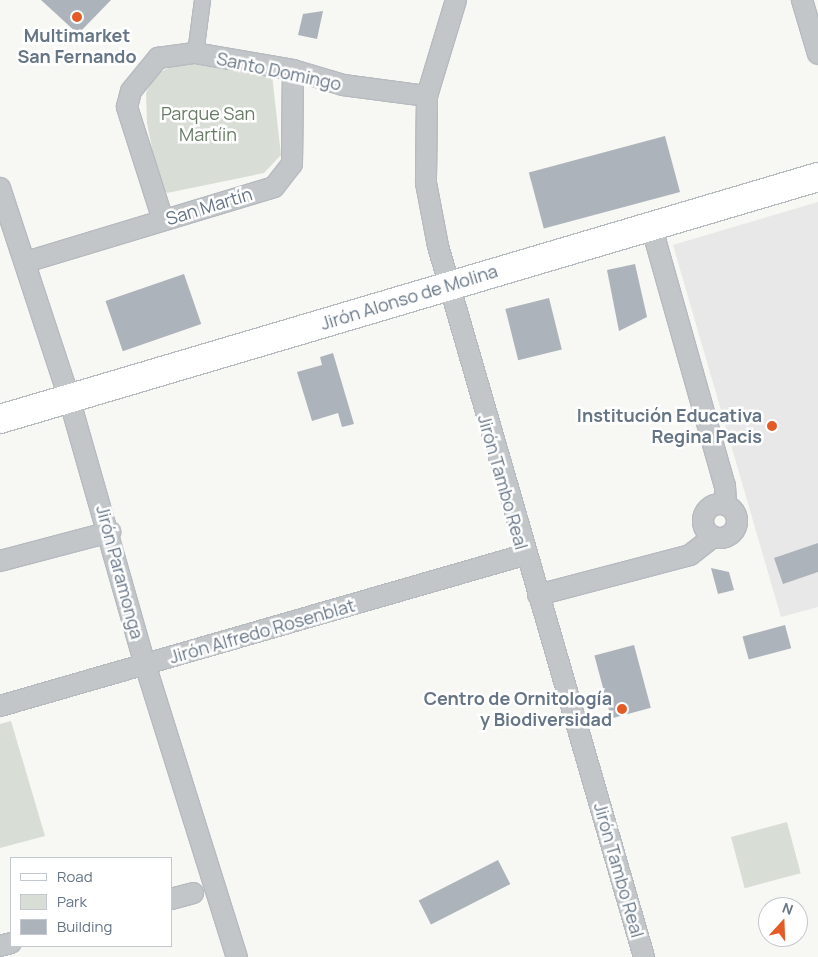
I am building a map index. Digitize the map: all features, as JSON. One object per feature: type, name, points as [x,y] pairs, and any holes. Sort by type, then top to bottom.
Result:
[{"type":"main road","name":"Jirón Alonso de Molina","points":[[0,419],[818,177]]},
{"type":"street","points":[[195,53],[202,0]]},
{"type":"street","name":"Jirón Tambo Real","points":[[456,0],[427,96],[426,183],[447,286],[524,555],[538,595],[644,957]]},
{"type":"street","points":[[808,4],[818,54]]},
{"type":"street","name":"Santo Domingo","points":[[163,220],[127,107],[131,91],[158,58],[195,53],[293,70],[343,85],[427,96]]},
{"type":"street","name":"San Martín","points":[[26,262],[274,187],[292,164],[293,70]]},
{"type":"street","name":"Jirón Paramonga","points":[[0,188],[26,262],[69,398],[110,532],[145,664],[237,957]]},
{"type":"street","points":[[538,595],[690,555],[713,537],[704,529],[703,517],[709,507],[726,505],[725,486],[651,225]]},
{"type":"street","points":[[0,561],[110,532]]},
{"type":"street","name":"Jirón Alfredo Rosenblat","points":[[0,706],[524,555]]},
{"type":"street","points":[[172,899],[193,893]]},
{"type":"shaded area","name":"Institución Educativa Regina Pacis","points":[[818,202],[818,607],[781,617],[673,245]]},
{"type":"green space","name":"Parque San Martíin","points":[[202,62],[272,75],[281,155],[264,173],[167,193],[159,183],[147,123],[146,93],[155,75],[172,66]]},
{"type":"green space","points":[[11,721],[45,836],[0,848],[0,724]]},
{"type":"green space","points":[[787,822],[801,873],[745,888],[731,837]]},
{"type":"building","name":"Multimarket San Fernando","points":[[41,0],[111,0],[78,34]]},
{"type":"building","points":[[323,11],[317,39],[298,35],[303,14]]},
{"type":"building","points":[[665,136],[680,192],[544,229],[529,172]]},
{"type":"building","points":[[635,264],[647,317],[619,331],[607,270]]},
{"type":"building","points":[[184,274],[201,324],[123,351],[106,301]]},
{"type":"building","points":[[549,298],[562,349],[518,360],[505,309]]},
{"type":"building","points":[[333,353],[354,424],[342,427],[338,413],[312,421],[297,372],[322,365],[320,357]]},
{"type":"building","points":[[818,543],[818,572],[783,584],[774,558]]},
{"type":"building","points":[[711,568],[729,572],[734,590],[718,594]]},
{"type":"building","points":[[785,625],[791,648],[749,660],[742,636]]},
{"type":"building","points":[[634,645],[651,708],[611,718],[594,656]]},
{"type":"building","points":[[498,860],[510,884],[431,924],[419,900]]},
{"type":"place","name":"Multimarket San Fernando","points":[[77,17]]},
{"type":"place","name":"Institución Educativa Regina Pacis","points":[[772,426]]},
{"type":"place","name":"Centro de Ornitología y Biodiversidad","points":[[622,709]]}]
